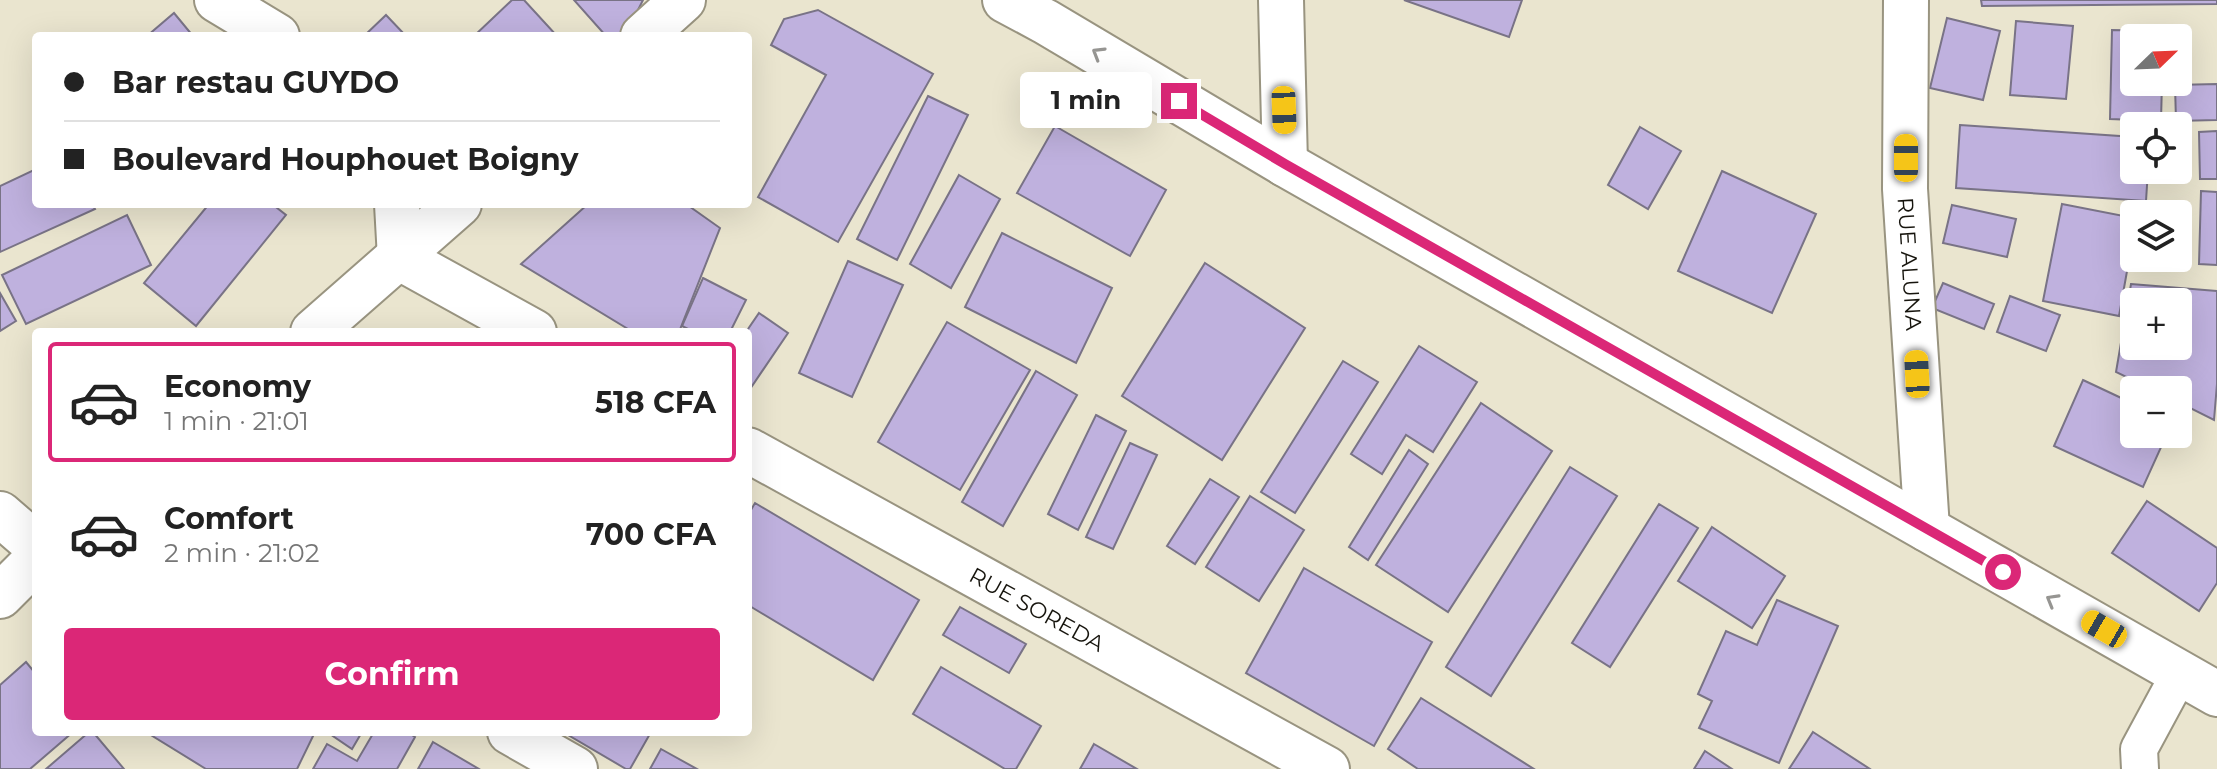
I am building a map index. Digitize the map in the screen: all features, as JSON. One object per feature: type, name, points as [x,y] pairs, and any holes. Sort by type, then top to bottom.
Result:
[{"type":"street","points":[[217,0],[270,32]]},
{"type":"street","points":[[647,32],[683,0]]},
{"type":"street","points":[[1005,0],[1047,11],[1285,164],[2199,683]]},
{"type":"street","points":[[1281,0],[1285,164]]},
{"type":"street","name":"RUE ALUNA","points":[[1906,0],[1905,189],[1927,529]]},
{"type":"street","points":[[397,208],[400,258]]},
{"type":"street","points":[[318,328],[455,208]]},
{"type":"street","points":[[400,258],[527,328]]},
{"type":"street","name":"RUE SOREDA","points":[[752,452],[1327,769]]},
{"type":"street","points":[[0,514],[32,542]]},
{"type":"street","points":[[0,596],[32,564]]},
{"type":"street","points":[[517,736],[575,769]]},
{"type":"lane","points":[[2140,769],[2139,749],[2199,683]]},
{"type":"building","points":[[512,0],[524,0],[553,32],[478,32]]},
{"type":"building","points":[[574,0],[643,0],[627,32],[602,32]]},
{"type":"building","points":[[1404,0],[1522,0],[1509,37]]},
{"type":"building","points":[[1981,0],[2217,0],[2217,4],[1982,6]]},
{"type":"building","points":[[818,10],[933,74],[838,242],[758,197],[826,75],[771,45],[784,19]]},
{"type":"building","points":[[174,13],[190,32],[152,32]]},
{"type":"building","points":[[386,15],[402,32],[368,32]]},
{"type":"building","points":[[1947,18],[2000,31],[1983,100],[1930,88]]},
{"type":"building","points":[[2016,21],[2073,26],[2066,99],[2010,95]]},
{"type":"building","points":[[2112,30],[2120,30],[2120,96],[2162,96],[2161,112],[2120,112],[2120,119],[2110,119]]},
{"type":"building","points":[[2217,84],[2217,120],[2192,121],[2192,112],[2176,112],[2175,96],[2192,96],[2192,85]]},
{"type":"building","points":[[928,96],[968,115],[897,260],[857,239]]},
{"type":"building","points":[[1960,125],[2120,136],[2120,184],[2147,184],[2146,200],[1956,188]]},
{"type":"building","points":[[1055,126],[1166,190],[1130,256],[1017,193]]},
{"type":"building","points":[[1640,127],[1681,151],[1648,209],[1608,185]]},
{"type":"building","points":[[2217,131],[2217,179],[2200,179],[2199,132]]},
{"type":"building","points":[[32,171],[32,208],[95,209],[0,252],[0,186]]},
{"type":"building","points":[[1722,171],[1816,214],[1772,313],[1678,271]]},
{"type":"building","points":[[959,175],[1000,199],[951,288],[910,264]]},
{"type":"building","points":[[2201,191],[2217,192],[2217,265],[2199,264]]},
{"type":"building","points":[[2062,204],[2120,215],[2120,272],[2127,272],[2124,288],[2120,288],[2119,316],[2043,301]]},
{"type":"building","points":[[1952,205],[2016,219],[2007,257],[1943,243]]},
{"type":"building","points":[[206,208],[277,208],[286,215],[196,326],[144,283]]},
{"type":"building","points":[[584,208],[692,208],[720,228],[681,328],[626,328],[521,264]]},
{"type":"building","points":[[127,215],[151,265],[26,324],[2,275]]},
{"type":"building","points":[[1002,233],[1112,288],[1076,363],[965,307]]},
{"type":"building","points":[[848,261],[903,285],[852,397],[799,373]]},
{"type":"building","points":[[1205,263],[1305,328],[1222,460],[1122,396]]},
{"type":"building","points":[[703,278],[746,300],[732,328],[682,326]]},
{"type":"building","points":[[1943,283],[1994,304],[1984,329],[1932,308]]},
{"type":"building","points":[[2131,284],[2180,288],[2130,288]]},
{"type":"building","points":[[2192,289],[2217,291],[2214,420],[2192,409],[2192,376],[2124,376],[2116,372],[2120,349],[2120,360],[2192,360]]},
{"type":"building","points":[[0,293],[16,321],[0,331]]},
{"type":"building","points":[[2010,296],[2060,315],[2046,351],[1997,332]]},
{"type":"building","points":[[759,313],[788,333],[752,386],[752,328],[749,328]]},
{"type":"building","points":[[947,322],[1030,370],[960,490],[878,442]]},
{"type":"building","points":[[1419,346],[1477,382],[1433,452],[1406,435],[1382,474],[1351,454]]},
{"type":"building","points":[[1343,361],[1378,382],[1295,513],[1261,492]]},
{"type":"building","points":[[1036,371],[1077,395],[1003,526],[962,502]]},
{"type":"building","points":[[2083,380],[2120,397],[2120,448],[2161,448],[2143,487],[2054,446]]},
{"type":"building","points":[[1481,403],[1552,451],[1448,612],[1376,565]]},
{"type":"building","points":[[1096,415],[1126,431],[1078,530],[1048,514]]},
{"type":"building","points":[[1130,443],[1157,455],[1113,549],[1086,537]]},
{"type":"building","points":[[1409,450],[1428,464],[1368,560],[1349,547]]},
{"type":"building","points":[[1570,467],[1617,496],[1491,696],[1446,667]]},
{"type":"building","points":[[1210,479],[1239,497],[1195,564],[1167,546]]},
{"type":"building","points":[[1250,496],[1304,530],[1259,601],[1206,567]]},
{"type":"building","points":[[2147,501],[2217,548],[2217,583],[2199,611],[2112,553]]},
{"type":"building","points":[[755,503],[919,600],[873,680],[752,607],[752,508]]},
{"type":"building","points":[[1659,504],[1698,528],[1610,667],[1572,643]]},
{"type":"building","points":[[1712,527],[1785,576],[1752,628],[1678,581]]},
{"type":"building","points":[[1304,568],[1432,642],[1374,746],[1246,673]]},
{"type":"building","points":[[1777,600],[1838,626],[1779,763],[1699,728],[1712,701],[1698,694],[1726,631],[1757,645]]},
{"type":"building","points":[[960,607],[1026,644],[1009,673],[943,635]]},
{"type":"building","points":[[26,662],[32,669],[32,736],[68,736],[30,769],[0,769],[0,685]]},
{"type":"building","points":[[941,667],[1041,726],[1016,769],[1005,769],[913,714]]},
{"type":"building","points":[[1421,698],[1534,769],[1418,769],[1388,749]]},
{"type":"building","points":[[1813,732],[1870,769],[1789,769]]},
{"type":"building","points":[[84,736],[96,736],[124,769],[46,769]]},
{"type":"building","points":[[152,736],[313,736],[297,769],[206,769]]},
{"type":"building","points":[[333,736],[360,736],[352,749]]},
{"type":"building","points":[[372,736],[415,737],[397,769],[313,769],[327,744],[357,761]]},
{"type":"building","points":[[570,736],[649,736],[630,769]]},
{"type":"building","points":[[433,742],[479,769],[418,769]]},
{"type":"building","points":[[1094,744],[1137,769],[1080,769]]},
{"type":"building","points":[[661,749],[697,769],[650,769]]},
{"type":"building","points":[[1705,751],[1732,769],[1694,769]]},
{"type":"route","points":[[1179,101],[2003,572]]}]
